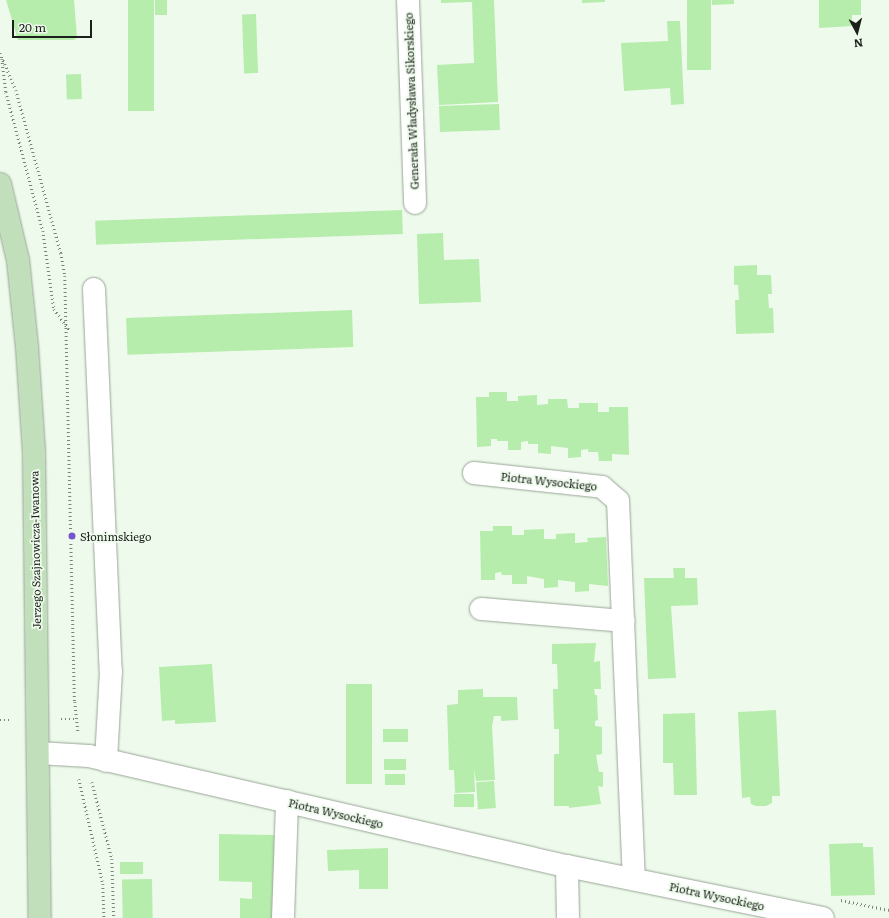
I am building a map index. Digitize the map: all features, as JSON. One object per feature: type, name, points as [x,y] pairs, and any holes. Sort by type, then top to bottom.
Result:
[{"type":"main road","name":"Jerzego Szajnowicza-Iwanowa","points":[[0,184],[18,260],[28,347],[34,452],[40,918]]},
{"type":"street","name":"Generała Władysława Sikorskiego","points":[[408,0],[414,203]]},
{"type":"street","points":[[91,757],[111,671],[94,288]]},
{"type":"street","name":"Piotra Wysockiego","points":[[474,473],[602,487],[611,493],[618,501],[634,878]]},
{"type":"street","points":[[481,609],[623,621]]},
{"type":"street","name":"Piotra Wysockiego","points":[[38,753],[91,757],[568,866],[634,878],[823,918]]},
{"type":"street","points":[[283,918],[287,801]]},
{"type":"street","points":[[568,866],[568,918]]},
{"type":"path","points":[[0,53],[16,90],[61,252],[68,328],[75,694],[91,757],[90,776],[112,859],[114,918]]},
{"type":"path","points":[[2,59],[6,92],[43,231],[54,309],[72,333]]},
{"type":"path","points":[[91,757],[77,772],[103,884],[104,918]]},
{"type":"building","points":[[6,0],[74,0],[77,38],[74,40],[18,40]]},
{"type":"building","points":[[128,0],[154,0],[154,111],[128,111]]},
{"type":"building","points":[[155,0],[167,0],[167,15],[155,15]]},
{"type":"building","points":[[441,0],[494,0],[498,102],[439,105],[437,65],[474,63],[472,2],[441,3]]},
{"type":"building","points":[[582,0],[605,0],[605,2],[582,3]]},
{"type":"building","points":[[687,0],[711,0],[711,70],[687,70]]},
{"type":"building","points":[[712,0],[734,0],[734,4],[712,5]]},
{"type":"building","points":[[819,0],[861,0],[861,15],[852,15],[852,26],[819,28]]},
{"type":"building","points":[[242,14],[256,14],[258,73],[244,73]]},
{"type":"building","points":[[667,21],[680,21],[684,104],[671,105],[670,88],[624,91],[621,43],[668,41]]},
{"type":"building","points":[[81,74],[82,99],[67,100],[66,75]]},
{"type":"building","points":[[499,104],[500,130],[440,132],[439,106]]},
{"type":"building","points":[[402,210],[403,234],[96,245],[95,221]]},
{"type":"building","points":[[443,233],[444,260],[479,259],[481,302],[419,304],[417,234]]},
{"type":"building","points":[[757,265],[757,275],[771,275],[772,294],[768,294],[769,308],[773,308],[774,333],[736,334],[735,300],[739,300],[738,285],[734,285],[734,266]]},
{"type":"building","points":[[352,310],[353,347],[127,355],[126,318]]},
{"type":"building","points":[[489,392],[507,392],[507,401],[518,401],[518,396],[537,395],[537,405],[548,404],[548,399],[567,399],[568,408],[579,408],[579,403],[598,403],[598,412],[609,412],[609,407],[628,407],[629,455],[612,454],[612,461],[599,461],[598,452],[588,452],[588,449],[581,450],[581,457],[568,458],[568,448],[551,446],[551,454],[538,453],[538,444],[528,444],[528,441],[521,442],[521,450],[508,450],[508,441],[497,441],[497,439],[491,439],[491,446],[477,447],[476,397],[489,397]]},
{"type":"building","points":[[493,526],[512,526],[512,535],[524,535],[524,530],[544,529],[544,539],[556,539],[556,534],[575,533],[575,543],[588,542],[587,538],[606,537],[608,586],[589,584],[589,591],[575,592],[575,582],[558,580],[558,587],[544,588],[544,579],[527,576],[527,584],[512,584],[512,575],[502,575],[501,572],[495,573],[495,580],[481,580],[480,531],[493,531]]},
{"type":"building","points":[[673,568],[685,568],[685,578],[697,578],[698,605],[671,606],[676,678],[648,679],[644,578],[674,578]]},
{"type":"building","points":[[596,643],[594,662],[600,661],[601,689],[594,689],[595,695],[597,695],[598,720],[595,721],[595,726],[602,727],[602,754],[596,755],[599,772],[603,772],[603,787],[598,786],[601,804],[569,808],[569,806],[554,806],[554,754],[559,754],[559,729],[554,729],[553,689],[558,689],[557,664],[552,664],[552,644]]},
{"type":"building","points":[[212,664],[216,722],[175,724],[175,720],[162,721],[159,667]]},
{"type":"building","points":[[346,684],[372,684],[372,784],[346,784]]},
{"type":"building","points":[[483,689],[483,697],[517,697],[518,720],[501,721],[501,716],[494,716],[492,726],[495,780],[476,781],[474,769],[475,792],[455,793],[454,770],[449,770],[447,705],[458,704],[458,690]]},
{"type":"building","points":[[776,710],[780,796],[772,796],[772,803],[766,806],[756,806],[751,804],[750,797],[742,798],[738,712]]},
{"type":"building","points":[[695,713],[697,795],[674,795],[673,763],[663,763],[663,714]]},
{"type":"building","points":[[383,729],[408,729],[408,742],[383,742]]},
{"type":"building","points":[[384,759],[406,759],[406,770],[384,770]]},
{"type":"building","points":[[385,774],[405,774],[405,785],[385,785]]},
{"type":"building","points":[[494,781],[496,808],[478,809],[476,782]]},
{"type":"building","points":[[454,794],[474,794],[474,807],[454,807]]},
{"type":"building","points":[[219,834],[274,835],[274,918],[240,918],[240,898],[252,899],[252,882],[219,881]]},
{"type":"building","points":[[863,843],[863,847],[873,847],[875,895],[831,896],[829,844]]},
{"type":"building","points":[[388,848],[388,889],[359,889],[359,870],[328,871],[327,850]]},
{"type":"building","points":[[120,862],[143,862],[143,874],[120,874]]},
{"type":"building","points":[[152,879],[153,918],[123,918],[122,880]]},
{"type":"place","name":"Słonimskiego","points":[[72,536]]}]
